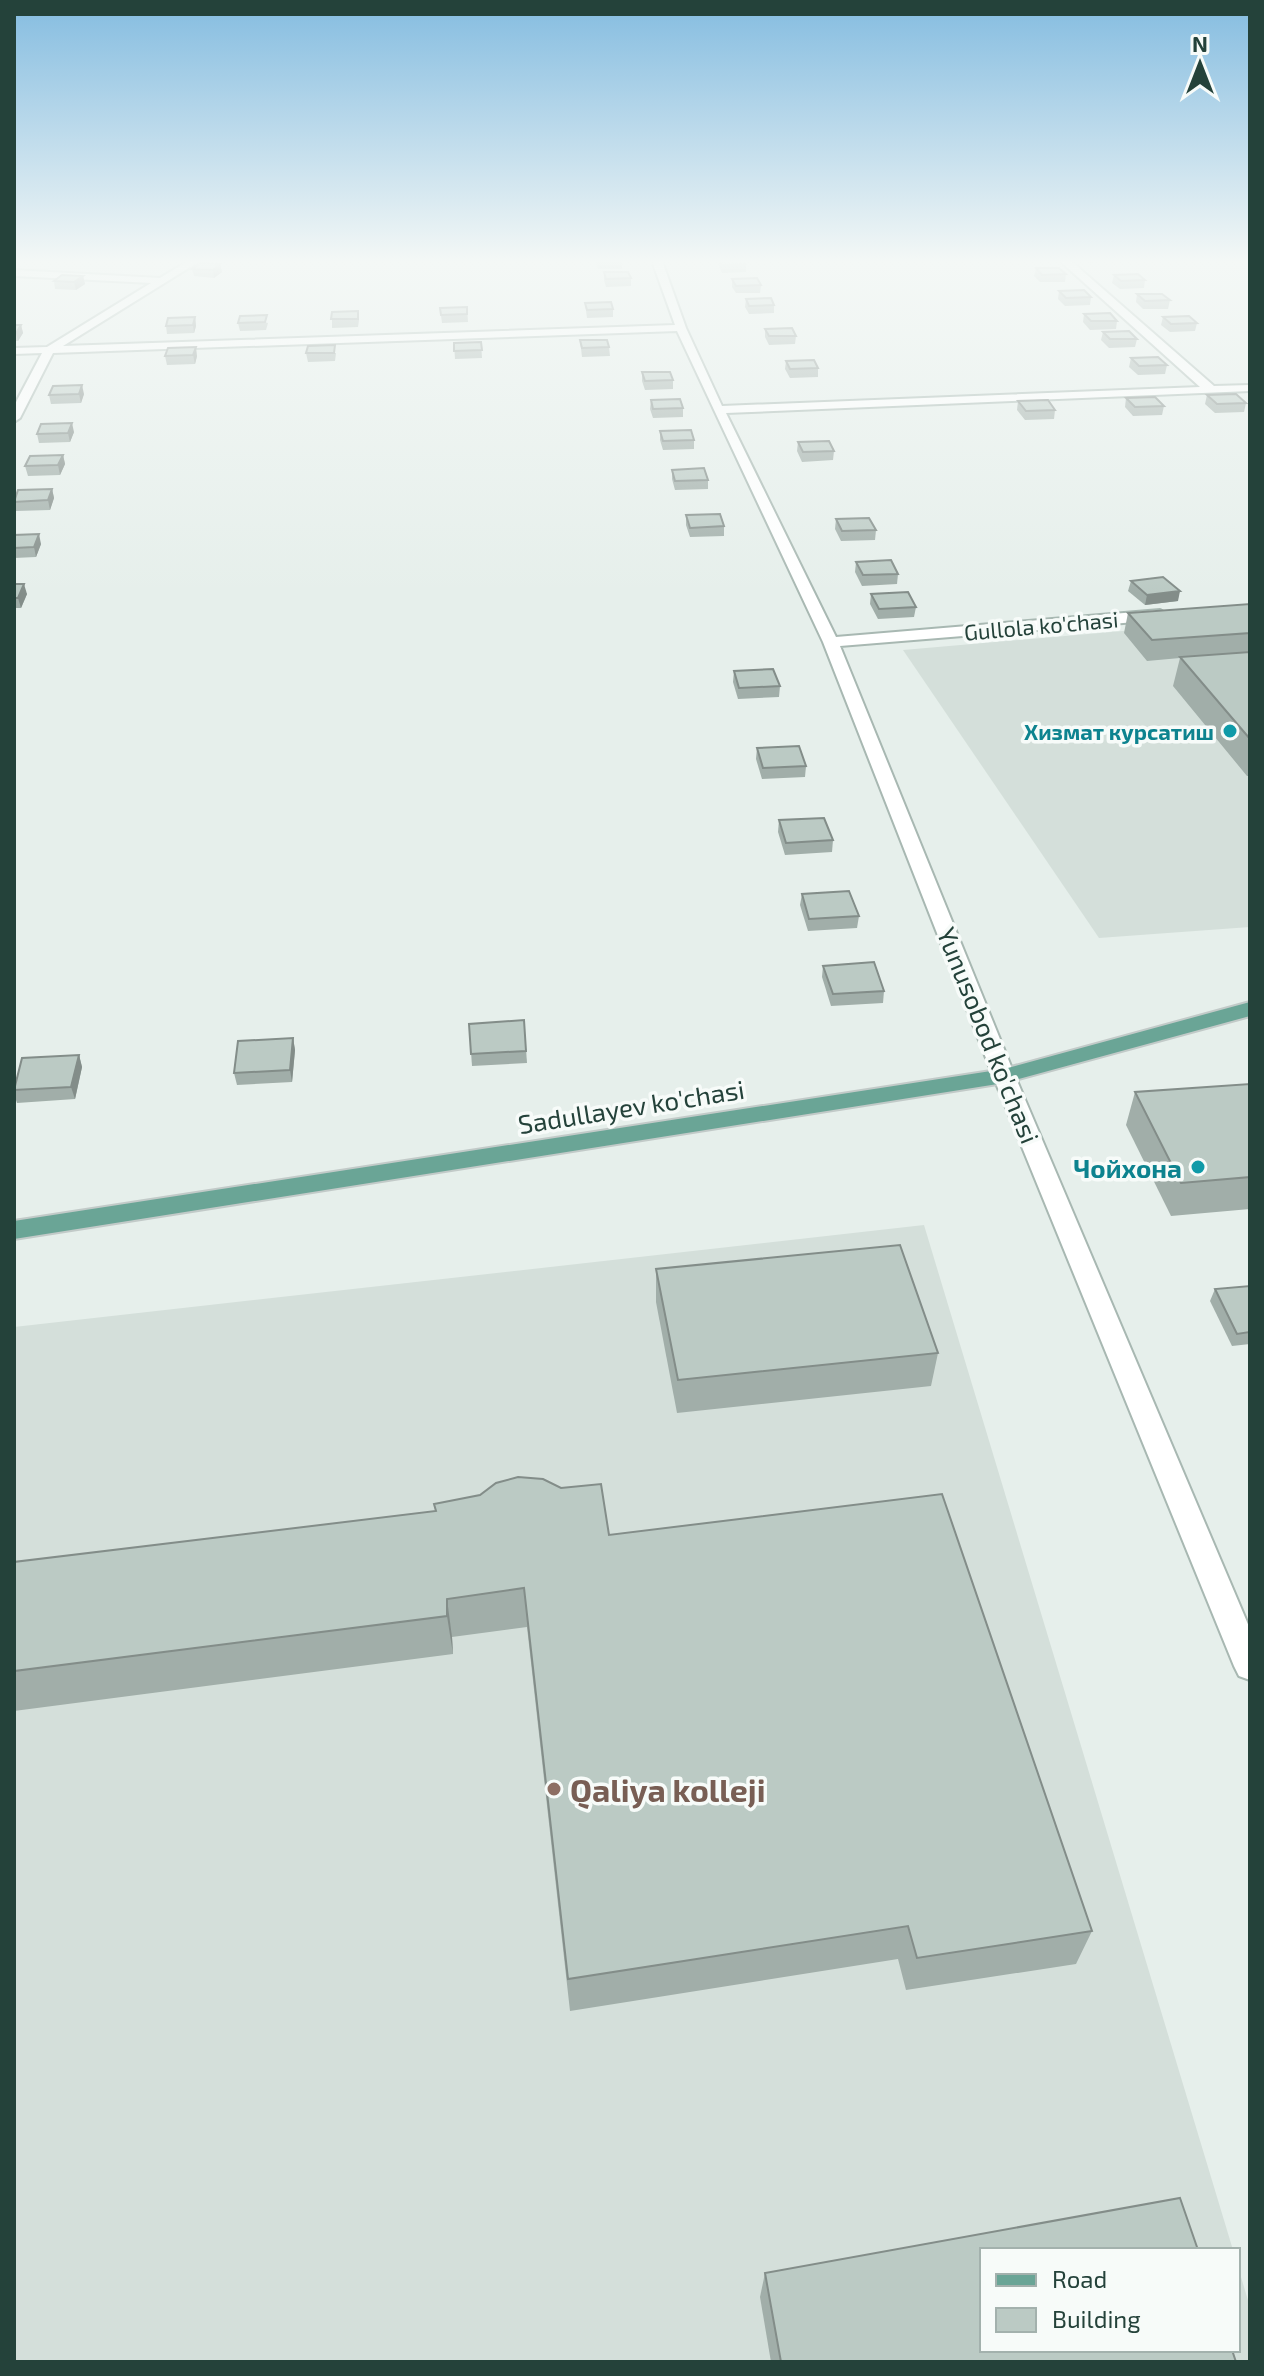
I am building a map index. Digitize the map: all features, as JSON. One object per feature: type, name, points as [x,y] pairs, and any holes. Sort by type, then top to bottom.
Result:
[{"type":"main road","name":"Sadullayev ko'chasi","points":[[14,1230],[1004,1076],[1250,1009]]},
{"type":"street","points":[[14,418],[38,372]]},
{"type":"street","name":"Yunusobod ko'chasi","points":[[701,372],[831,642],[1004,1076],[1250,1666]]},
{"type":"street","points":[[1191,372],[1210,389]]},
{"type":"street","points":[[718,410],[1250,388]]},
{"type":"street","name":"Gullola ko'chasi","points":[[831,642],[1172,613]]},
{"type":"shaded area","points":[[1250,620],[1250,927],[1099,938],[903,650]]},
{"type":"shaded area","name":"Qaliya kolleji","points":[[924,1225],[1232,2248],[980,2248],[980,2352],[1240,2352],[1240,2274],[1250,2307],[1250,2362],[14,2362],[14,1327]]},
{"type":"building","points":[[642,372],[670,372],[673,380],[645,381]]},
{"type":"building","points":[[82,385],[79,394],[49,395],[53,386]]},
{"type":"building","points":[[1236,394],[1246,403],[1217,404],[1207,395]]},
{"type":"building","points":[[1155,397],[1164,406],[1135,407],[1126,398]]},
{"type":"building","points":[[680,399],[683,408],[653,409],[651,400]]},
{"type":"building","points":[[1048,400],[1055,410],[1026,411],[1018,401]]},
{"type":"building","points":[[72,423],[68,433],[37,434],[41,424]]},
{"type":"building","points":[[691,430],[694,440],[663,441],[660,431]]},
{"type":"building","points":[[829,441],[834,451],[803,452],[798,442]]},
{"type":"building","points":[[63,455],[58,465],[25,466],[30,456]]},
{"type":"building","points":[[704,468],[708,480],[675,481],[672,470]]},
{"type":"building","points":[[52,489],[48,500],[14,502],[18,490]]},
{"type":"building","points":[[720,514],[724,526],[690,528],[686,515]]},
{"type":"building","points":[[869,518],[876,530],[842,531],[836,519]]},
{"type":"building","points":[[39,534],[34,547],[14,548],[14,535]]},
{"type":"building","points":[[891,560],[898,574],[863,575],[856,562]]},
{"type":"building","points":[[1163,577],[1180,591],[1147,595],[1131,581]]},
{"type":"building","points":[[14,584],[24,584],[18,598],[14,598]]},
{"type":"building","points":[[908,592],[916,607],[879,609],[871,594]]},
{"type":"building","points":[[1250,604],[1250,633],[1152,640],[1128,613]]},
{"type":"building","points":[[1250,652],[1250,739],[1180,657]]},
{"type":"building","points":[[773,669],[780,686],[739,688],[734,671]]},
{"type":"building","points":[[799,746],[806,766],[763,768],[757,748]]},
{"type":"building","points":[[824,818],[833,840],[786,843],[779,820]]},
{"type":"building","points":[[849,891],[859,916],[809,919],[802,894]]},
{"type":"building","points":[[874,962],[884,991],[833,994],[823,966]]},
{"type":"building","points":[[524,1020],[526,1051],[471,1054],[469,1024]]},
{"type":"building","points":[[293,1038],[290,1070],[234,1073],[238,1041]]},
{"type":"building","points":[[79,1055],[71,1087],[14,1090],[22,1058]]},
{"type":"building","points":[[1250,1084],[1250,1177],[1181,1183],[1135,1092]]},
{"type":"building","points":[[900,1245],[938,1353],[678,1380],[656,1269]]},
{"type":"building","points":[[1250,1286],[1250,1332],[1237,1334],[1215,1289]]},
{"type":"building","points":[[518,1477],[543,1479],[561,1488],[601,1484],[609,1535],[942,1494],[1092,1931],[917,1958],[908,1926],[568,1979],[524,1588],[447,1599],[447,1616],[14,1671],[14,1562],[436,1511],[434,1504],[480,1495],[496,1483]]},
{"type":"building","points":[[1180,2198],[1197,2248],[980,2248],[980,2352],[1233,2352],[1236,2362],[781,2362],[765,2273]]},
{"type":"place","name":"Хизмат курсатиш","points":[[1230,731]]},
{"type":"place","name":"Чойхона","points":[[1198,1167]]},
{"type":"place","name":"Qaliya kolleji","points":[[554,1789]]}]
